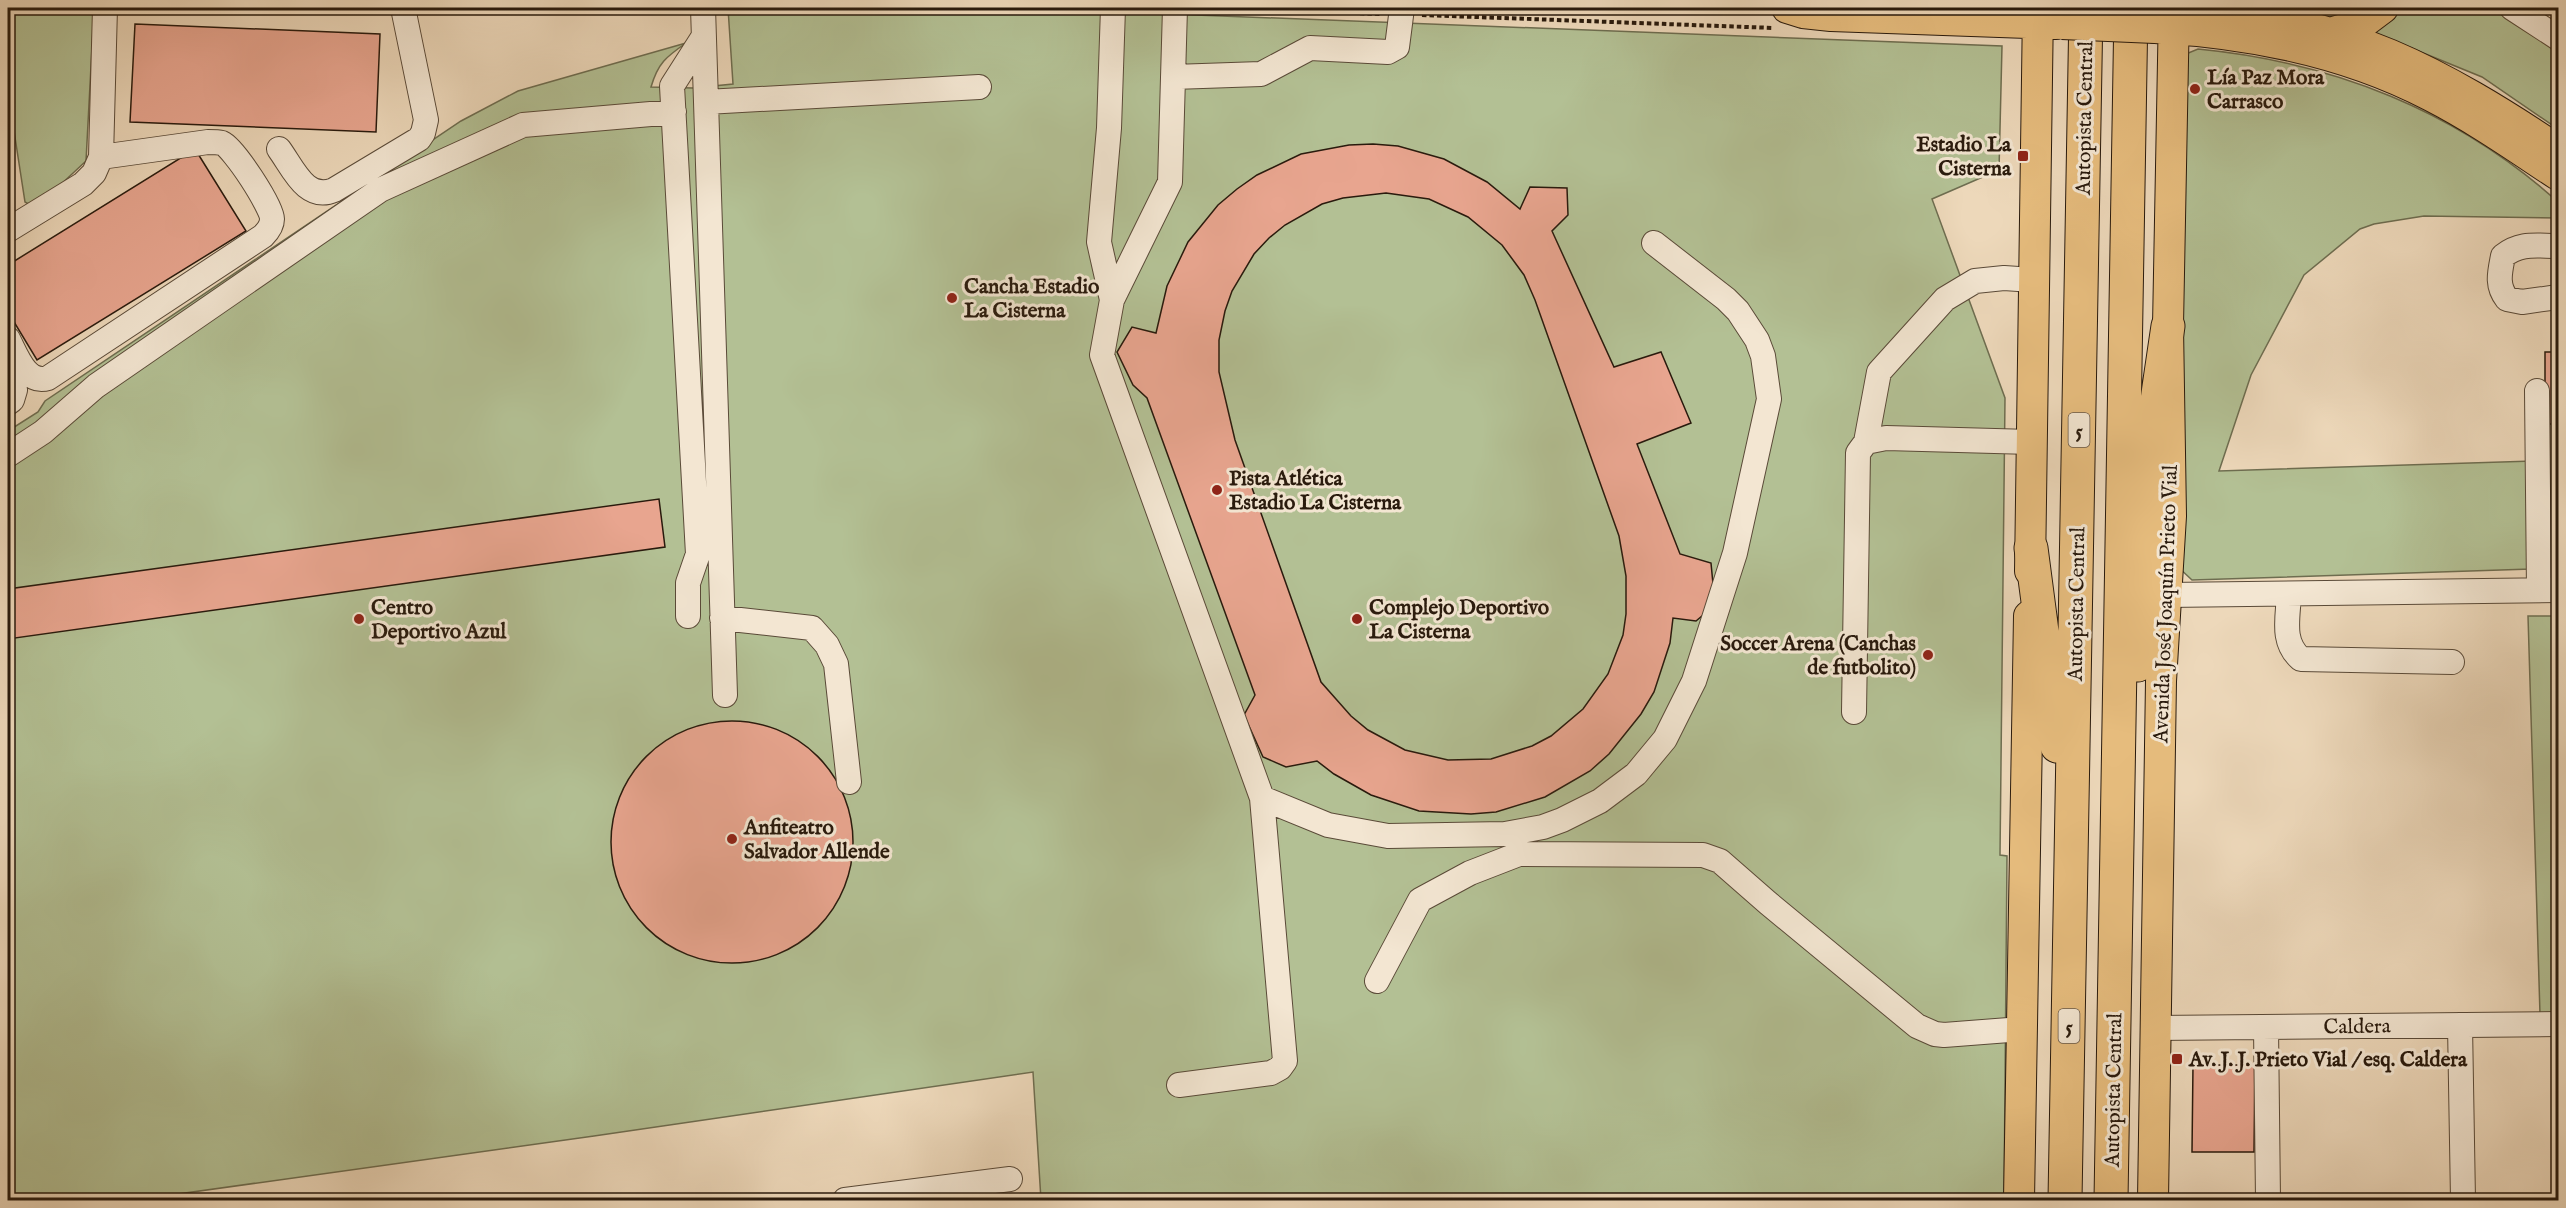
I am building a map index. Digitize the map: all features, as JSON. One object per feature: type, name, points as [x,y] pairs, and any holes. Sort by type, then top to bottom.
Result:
[{"type":"highway","name":"Autopista Central","points":[[2056,16],[2072,852],[2065,1200]]},
{"type":"highway","name":"Autopista Central","points":[[2111,1200],[2118,764],[2158,18]]},
{"type":"highway","points":[[2118,764],[2139,658],[2147,596],[2154,421],[2168,326]]},
{"type":"highway","points":[[2031,548],[2072,852]]},
{"type":"main road","points":[[2202,8],[2276,18],[2332,32],[2366,44],[2432,72],[2559,150]]},
{"type":"main road","points":[[2332,32],[2363,23],[2383,8]]},
{"type":"main road","points":[[1783,18],[1803,13],[1831,16],[2158,18],[2270,40],[2313,50],[2376,71],[2430,95],[2463,113],[2559,175]]},
{"type":"main road","points":[[2019,1200],[2031,548],[2033,280],[2056,16]]},
{"type":"main road","name":"Avenida José Joaquín Prieto Vial","points":[[2153,1200],[2161,681],[2171,516],[2168,326],[2158,18]]},
{"type":"street","points":[[8,230],[83,184],[94,173],[101,158],[105,8]]},
{"type":"street","points":[[279,149],[307,188],[321,194],[334,190],[419,138],[423,133],[426,120],[403,8]]},
{"type":"street","points":[[703,8],[702,39],[706,102],[724,695]]},
{"type":"street","points":[[1112,300],[1100,242],[1109,128],[1113,8]]},
{"type":"street","points":[[1175,8],[1170,182],[1112,300],[1102,355],[1262,798],[1285,1061],[1280,1068],[1271,1073],[1179,1085]]},
{"type":"street","points":[[2512,8],[2559,38]]},
{"type":"street","points":[[1173,77],[1261,74],[1310,48],[1388,52],[1397,47],[1402,11]]},
{"type":"street","points":[[688,616],[688,583],[698,554],[672,86],[702,39]]},
{"type":"street","points":[[706,102],[979,87]]},
{"type":"street","points":[[8,455],[43,432],[96,386],[380,190],[523,125],[674,112]]},
{"type":"street","points":[[8,339],[28,374],[37,379],[48,378],[263,236],[271,226],[271,213],[268,207],[232,150],[222,143],[208,141],[101,158]]},
{"type":"street","points":[[1262,798],[1328,825],[1388,836],[1505,834],[1543,827],[1600,801],[1636,774],[1665,739],[1694,681],[1735,553],[1769,392],[1763,356],[1753,333],[1738,311],[1654,243]]},
{"type":"street","points":[[2559,246],[2519,246],[2512,249],[2503,256],[2498,282],[2501,292],[2507,299],[2522,302],[2559,297]]},
{"type":"street","points":[[1854,712],[1858,453],[1866,442],[1879,372],[1945,299],[1975,281],[2004,278],[2033,280]]},
{"type":"street","points":[[8,371],[15,390],[12,400],[8,403]]},
{"type":"street","points":[[2167,595],[2549,590],[2548,439],[2537,391]]},
{"type":"street","points":[[1866,442],[1886,438],[2031,442]]},
{"type":"street","points":[[2289,594],[2287,641],[2292,651],[2301,658],[2452,662]]},
{"type":"street","points":[[722,618],[812,628],[828,645],[836,664],[849,782]]},
{"type":"street","points":[[1377,981],[1420,900],[1470,873],[1519,854],[1703,855],[1720,861],[1917,1026],[1935,1034],[1944,1035],[2022,1029]]},
{"type":"street","name":"Caldera","points":[[2155,1028],[2559,1024]]},
{"type":"street","points":[[2460,1025],[2463,1200]]},
{"type":"street","points":[[2266,1027],[2268,1200]]},
{"type":"street","points":[[845,1200],[925,1195],[1010,1179]]},
{"type":"path","points":[[1210,8],[1783,18]]},
{"type":"green space","points":[[8,8],[94,9],[86,161],[57,188],[32,206],[25,202],[8,92]]},
{"type":"green space","name":"Complejo Deportivo La Cisterna","points":[[728,8],[1014,8],[2002,46],[1999,170],[1932,199],[2005,398],[2000,855],[2007,856],[2004,1200],[1041,1200],[1033,1072],[135,1200],[8,1200],[8,431],[38,412],[45,401],[461,121],[518,91],[686,43],[664,61],[651,87],[693,88],[733,84]]},
{"type":"green space","points":[[2287,8],[2497,8],[2558,49],[2558,129],[2482,77],[2340,19]]},
{"type":"green space","points":[[2198,49],[2297,66],[2345,79],[2391,96],[2435,117],[2478,142],[2519,170],[2558,202],[2558,218],[2424,216],[2374,224],[2360,229],[2304,275],[2251,375],[2219,471],[2533,461],[2531,569],[2192,580],[2177,566],[2181,56]]},
{"type":"green space","points":[[2528,616],[2558,616],[2558,1014],[2540,1014]]},
{"type":"building","points":[[135,24],[380,34],[376,132],[130,122]]},
{"type":"building","name":"Pista Atlética Estadio La Cisterna","points":[[1349,145],[1398,146],[1444,159],[1487,182],[1520,209],[1530,187],[1567,188],[1568,215],[1552,231],[1614,367],[1661,352],[1691,423],[1637,444],[1680,554],[1711,563],[1715,605],[1696,621],[1673,618],[1670,643],[1654,692],[1641,714],[1609,754],[1590,771],[1545,797],[1496,812],[1471,814],[1419,811],[1371,795],[1334,774],[1317,761],[1286,767],[1263,757],[1244,715],[1255,695],[1147,398],[1133,385],[1117,352],[1132,327],[1156,333],[1167,286],[1188,242],[1218,205],[1257,175],[1301,154]],"holes":[[[1386,193],[1429,199],[1468,217],[1502,245],[1524,275],[1619,536],[1626,576],[1626,614],[1623,635],[1608,674],[1583,709],[1551,736],[1532,746],[1491,759],[1448,760],[1405,750],[1368,730],[1351,716],[1321,682],[1235,440],[1219,372],[1219,340],[1232,291],[1254,254],[1269,238],[1285,225],[1322,204],[1343,198]]]},
{"type":"building","points":[[195,149],[246,231],[37,360],[8,312],[8,265]]},
{"type":"building","points":[[2545,352],[2558,352],[2558,424],[2545,424]]},
{"type":"building","points":[[659,499],[665,547],[8,639],[8,589]]},
{"type":"building","points":[[2556,500],[2558,500],[2558,548],[2556,548]]},
{"type":"building","name":"Anfiteatro Salvador Allende","points":[[720,721],[744,721],[767,726],[789,735],[818,756],[833,775],[844,796],[851,818],[853,842],[851,866],[844,888],[833,909],[818,928],[789,949],[767,958],[744,963],[720,963],[697,958],[675,949],[655,936],[638,919],[625,899],[616,877],[611,854],[611,830],[616,807],[625,785],[638,765],[655,748],[675,735],[697,726]]},
{"type":"building","points":[[2193,1065],[2255,1065],[2254,1152],[2192,1152]]},
{"type":"place","name":"Lía Paz Mora Carrasco","points":[[2195,89]]},
{"type":"place","name":"Estadio La Cisterna","points":[[2023,156]]},
{"type":"place","name":"Cancha Estadio La Cisterna","points":[[952,298]]},
{"type":"place","name":"Pista Atlética Estadio La Cisterna","points":[[1217,490]]},
{"type":"place","name":"Centro Deportivo Azul","points":[[359,619]]},
{"type":"place","name":"Complejo Deportivo La Cisterna","points":[[1357,619]]},
{"type":"place","name":"Soccer Arena (Canchas de futbolito)","points":[[1928,655]]},
{"type":"place","name":"Anfiteatro Salvador Allende","points":[[732,839]]},
{"type":"place","name":"Av. J. J. Prieto Vial / esq. Caldera","points":[[2177,1059]]}]
